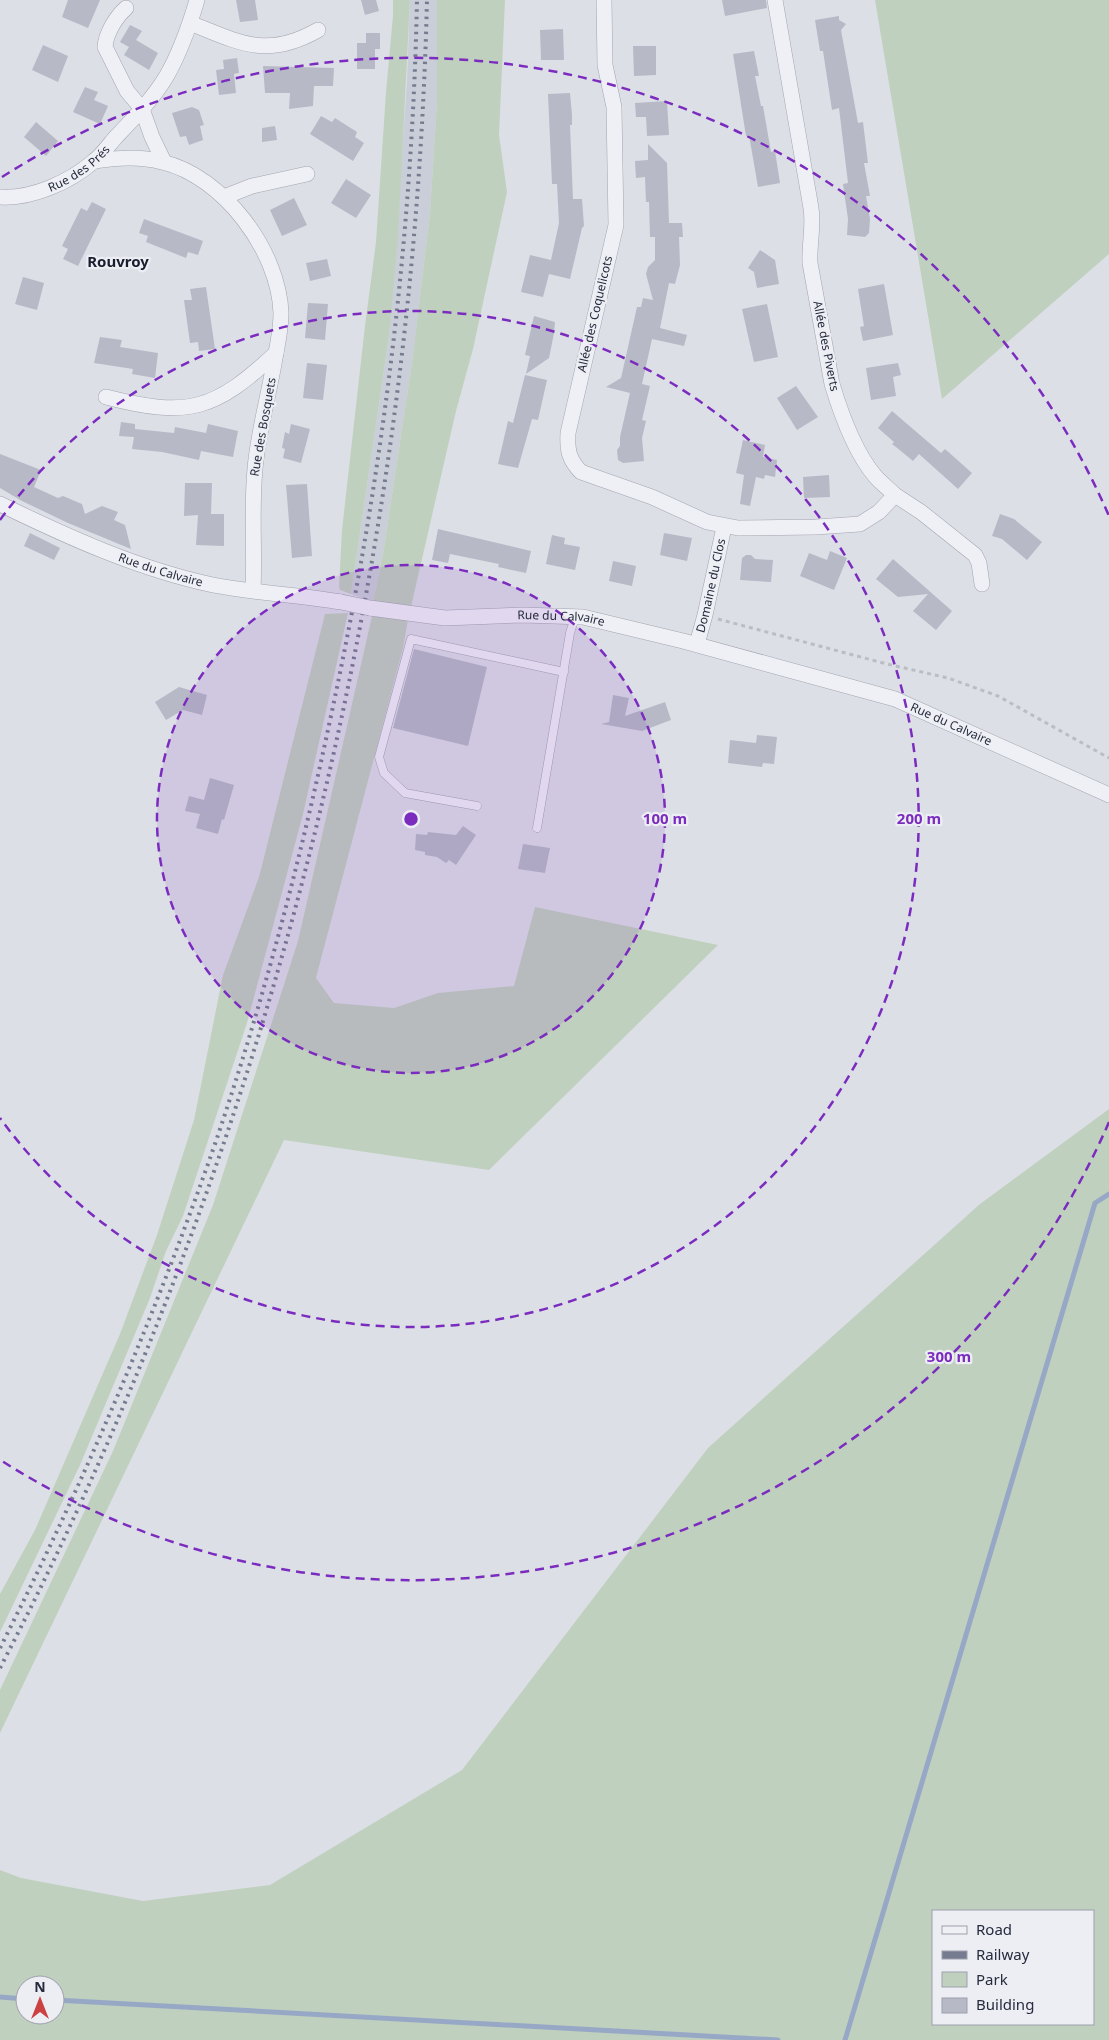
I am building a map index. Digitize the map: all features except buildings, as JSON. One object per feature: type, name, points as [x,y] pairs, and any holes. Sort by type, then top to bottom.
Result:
[{"type":"street","name":"Rue des Prés","points":[[0,197],[19,197],[35,192],[64,180],[94,161],[142,109],[166,76],[190,23],[197,0]]},
{"type":"street","name":"Allée des Coquelicots","points":[[604,0],[605,65],[614,107],[616,225],[568,433],[569,455],[573,464],[582,472],[597,479],[637,492],[707,522],[724,526]]},
{"type":"street","name":"Allée des Piverts","points":[[774,0],[811,208],[810,263],[832,384],[838,402],[858,449],[875,475],[895,495],[921,512],[975,555],[979,563],[982,584]]},
{"type":"street","points":[[126,8],[115,20],[105,42],[105,47],[127,91],[142,109],[164,162]]},
{"type":"street","points":[[190,23],[238,41],[262,46],[286,45],[318,30]]},
{"type":"street","name":"Rue des Bosquets","points":[[94,161],[133,158],[164,162],[196,176],[224,197],[248,226],[274,275],[281,313],[276,354],[255,468],[252,520],[255,554],[253,590]]},
{"type":"street","points":[[224,197],[252,186],[306,174]]},
{"type":"street","name":"Rue des Bosquets","points":[[106,397],[161,409],[186,408],[202,404],[217,398],[246,381],[276,354]]},
{"type":"street","points":[[724,526],[756,528],[860,524],[879,512],[895,495]]},
{"type":"street","name":"Rue du Calvaire","points":[[0,504],[60,533],[151,569],[214,585],[444,618],[523,615],[584,617],[697,644],[895,699],[1109,795]]},
{"type":"street","name":"Domaine du Clos","points":[[697,644],[705,616],[724,526]]},
{"type":"lane","points":[[537,828],[575,617]]},
{"type":"lane","points":[[477,806],[406,793],[384,773],[379,757],[411,639],[564,672]]},
{"type":"path","points":[[705,616],[878,662],[948,678],[998,696],[1109,758]]},
{"type":"shaded area","points":[[410,0],[437,0],[437,100],[430,213],[412,363],[383,554],[373,602],[351,594],[389,336],[407,82]]},
{"type":"green space","points":[[393,0],[410,0],[398,237],[389,336],[351,594],[340,590],[339,587],[342,530],[376,242]]},
{"type":"green space","points":[[437,0],[505,0],[499,135],[507,192],[473,349],[456,411],[410,611],[373,602],[383,554],[412,363],[430,213],[437,100]]},
{"type":"green space","points":[[875,0],[1109,0],[1109,254],[942,399]]},
{"type":"green space","points":[[348,613],[303,814],[247,1023],[183,1216],[166,1251],[150,1298],[80,1465],[0,1632],[0,1594],[35,1530],[120,1334],[157,1235],[194,1120],[223,975],[259,877],[325,614]]},
{"type":"green space","points":[[372,616],[408,620],[403,648],[316,978],[334,1003],[394,1008],[438,993],[514,986],[535,907],[718,945],[489,1170],[284,1140],[0,1733],[0,1690],[113,1451],[213,1205],[298,941]]},
{"type":"green space","points":[[1109,1109],[1109,2040],[0,2040],[0,1870],[21,1878],[143,1901],[270,1885],[462,1770],[708,1448],[980,1204]]},
{"type":"waterway","points":[[845,2040],[1095,1203],[1109,1194]]},
{"type":"waterway","points":[[0,1997],[15,1998]]},
{"type":"waterway","points":[[65,2001],[778,2040]]},
{"type":"railway","points":[[0,1648],[89,1461],[169,1270],[233,1090],[264,987],[292,883],[348,635],[364,545],[391,365],[408,183],[414,92],[417,0]]},
{"type":"railway","points":[[0,1668],[94,1473],[177,1272],[249,1067],[308,858],[356,647],[392,433],[416,217],[427,0]]},
{"type":"district","name":"Rouvroy","points":[[118,262]]}]
